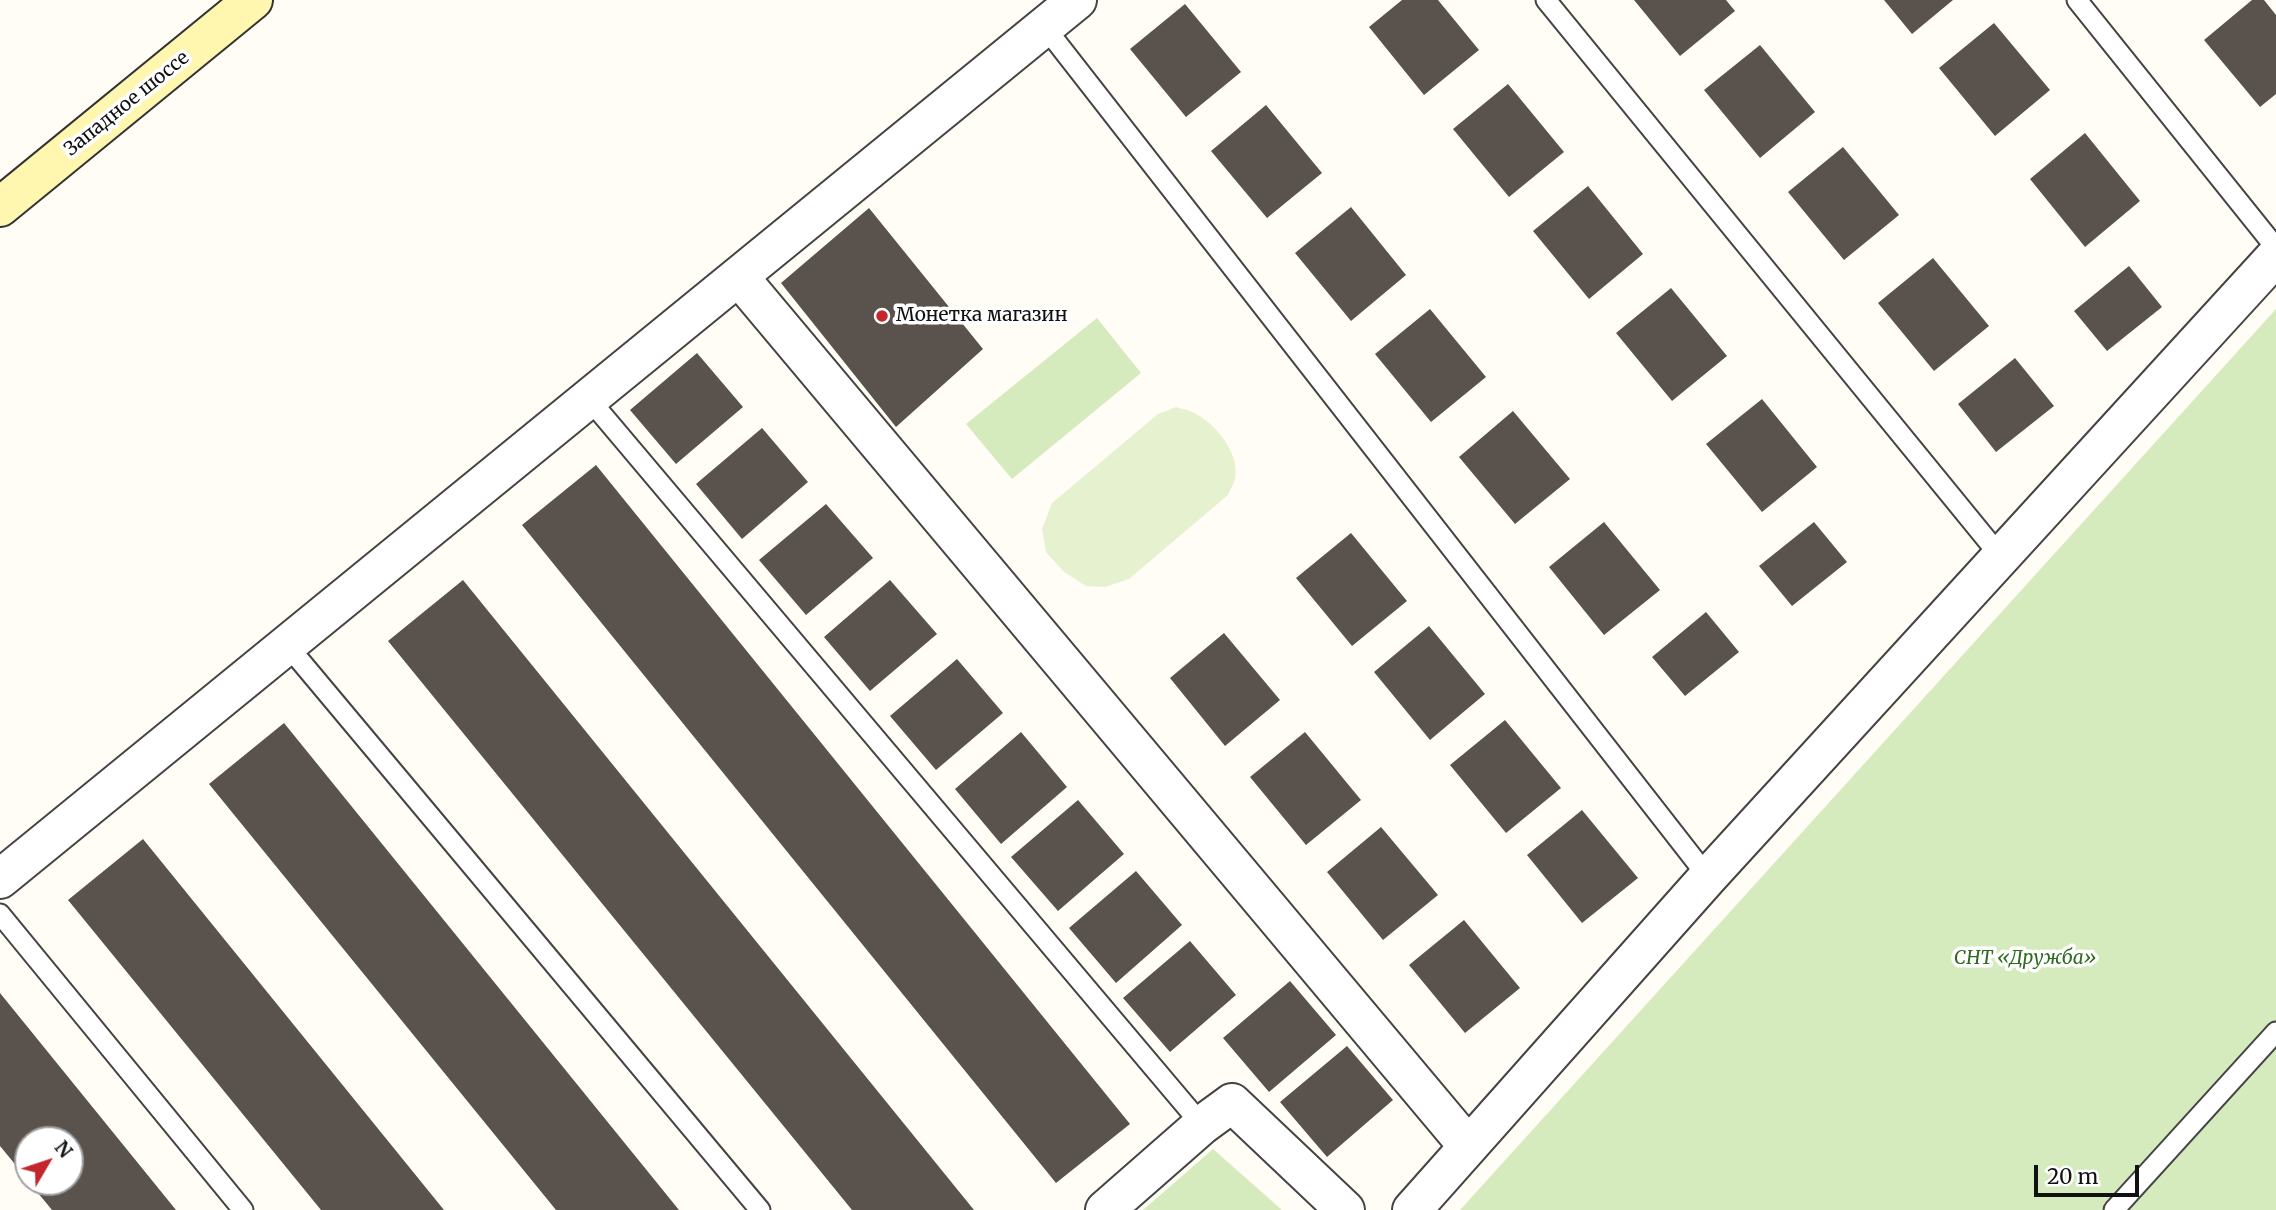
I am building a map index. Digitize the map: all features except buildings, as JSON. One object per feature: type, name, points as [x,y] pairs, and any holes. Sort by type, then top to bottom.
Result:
[{"type":"main road","name":"Западное шоссе","points":[[0,207],[253,0]]},
{"type":"street","points":[[0,879],[739,277],[1034,13],[1077,0]]},
{"type":"street","points":[[1412,1210],[1709,877],[2276,256]]},
{"type":"street","points":[[739,277],[1468,1146]]},
{"type":"street","points":[[1105,1210],[1202,1125],[1232,1103],[1345,1210]]},
{"type":"lane","points":[[1546,0],[2001,557]]},
{"type":"lane","points":[[2077,0],[2276,248]]},
{"type":"lane","points":[[1034,13],[1709,877]]},
{"type":"lane","points":[[589,399],[1202,1125]]},
{"type":"lane","points":[[287,645],[760,1210]]},
{"type":"lane","points":[[0,914],[243,1210]]},
{"type":"lane","points":[[2114,1210],[2276,1032]]},
{"type":"green space","name":"СНТ «Дружба»","points":[[2276,309],[2276,1210],[1460,1210]]},
{"type":"green space","points":[[1097,318],[1141,373],[1012,479],[966,424]]},
{"type":"green space","points":[[1176,407],[1190,411],[1209,423],[1230,449],[1236,469],[1228,495],[1129,579],[1105,587],[1086,586],[1064,572],[1046,552],[1042,529],[1052,503],[1158,414]]},
{"type":"green space","points":[[1213,1149],[1282,1210],[1143,1210]]},
{"type":"place","name":"Монетка магазин","points":[[882,316]]}]
